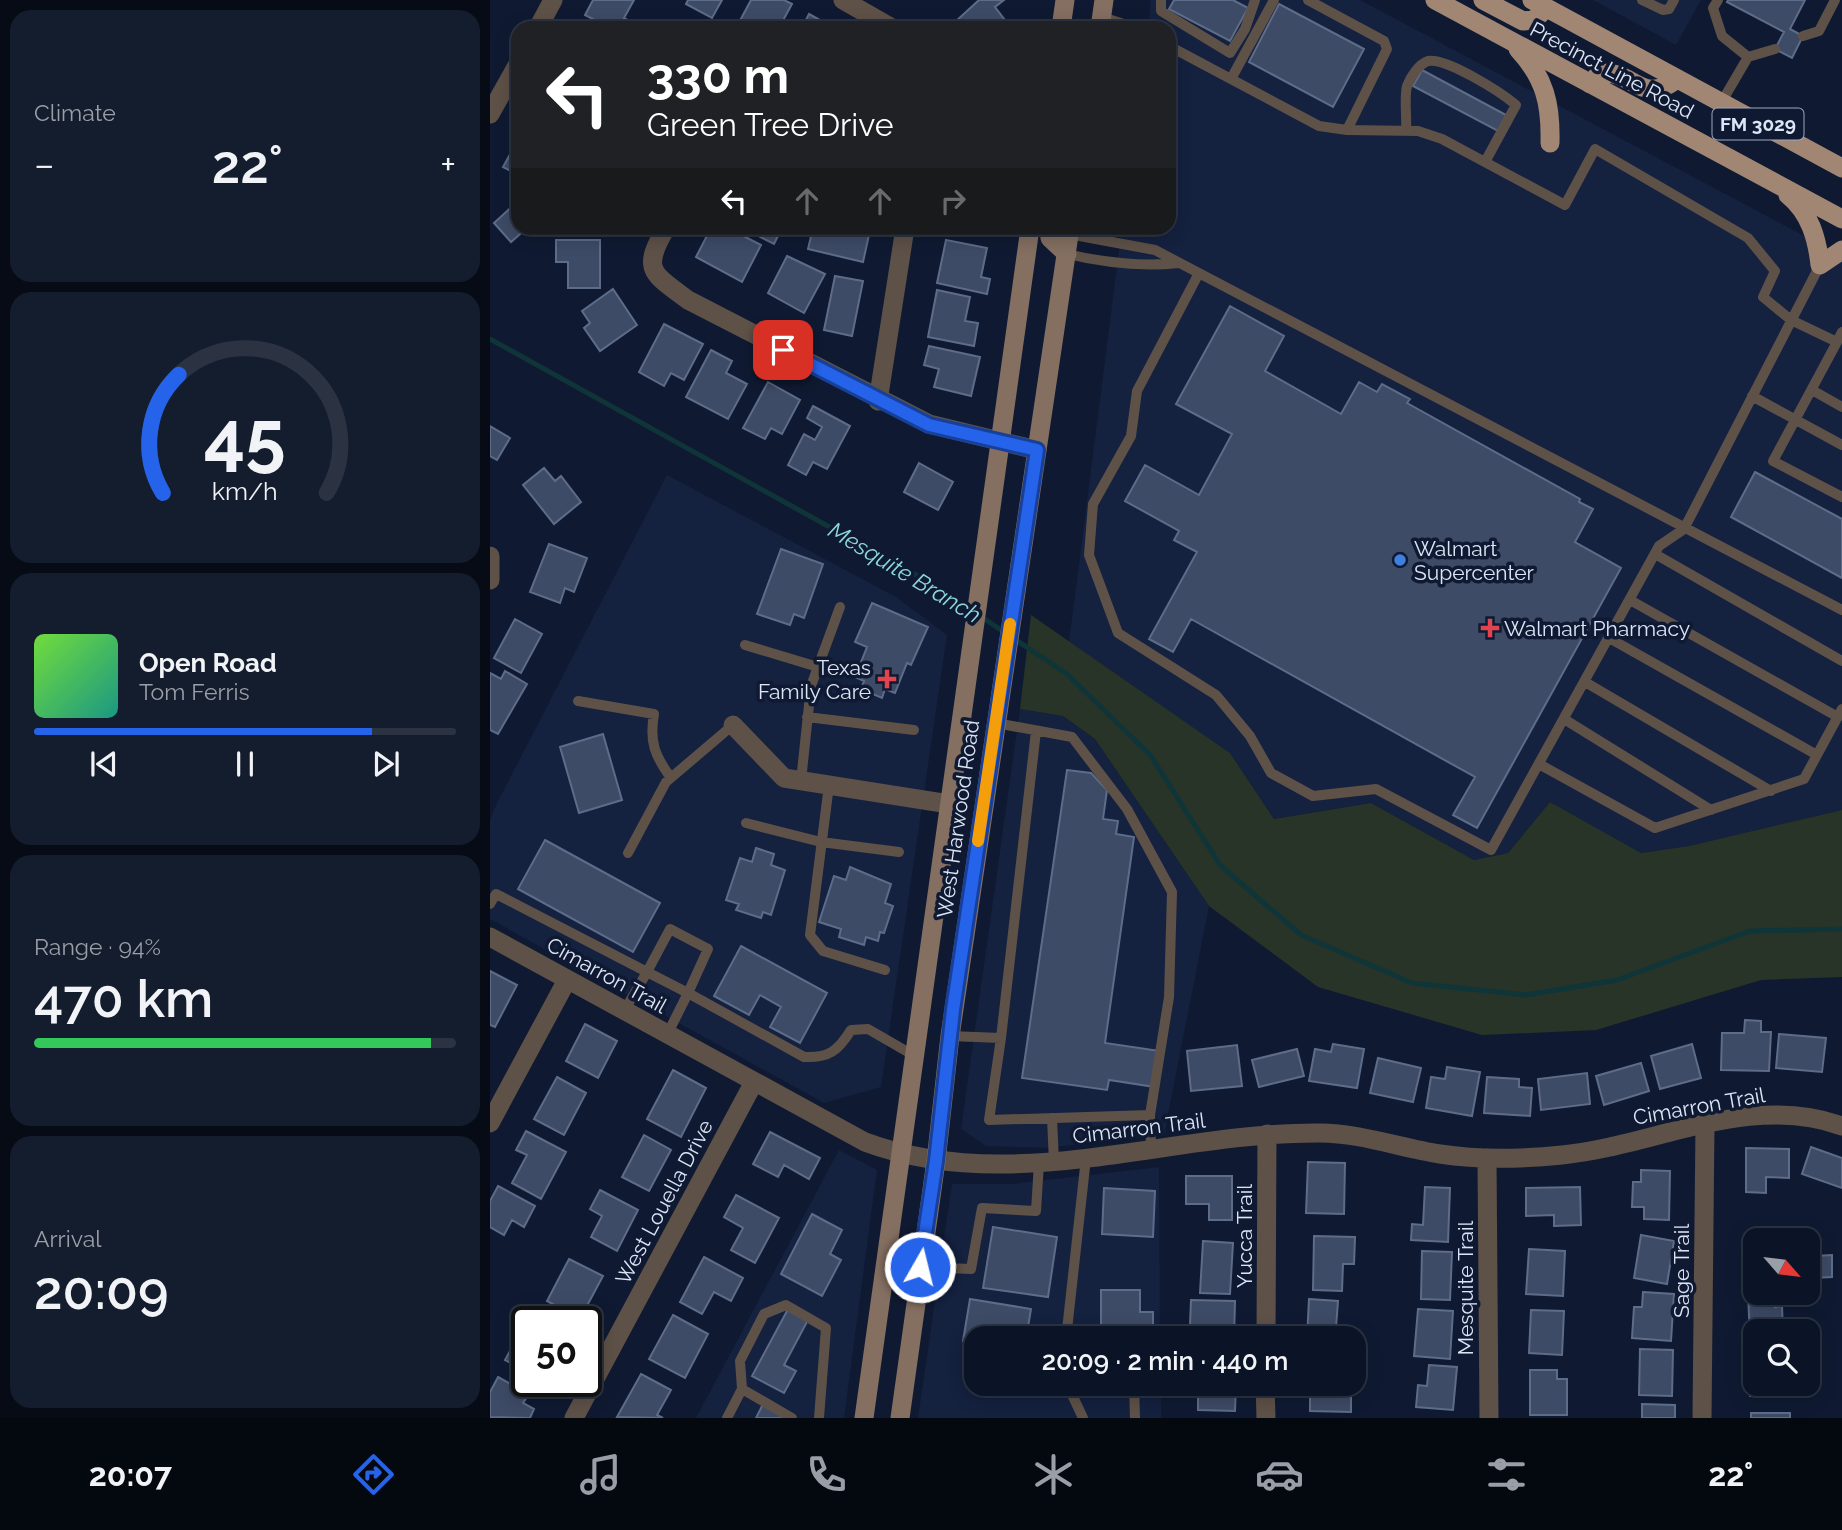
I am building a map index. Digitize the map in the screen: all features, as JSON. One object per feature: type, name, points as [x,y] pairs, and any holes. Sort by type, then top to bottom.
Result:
[{"type":"main road","points":[[1061,21],[1065,0]]},
{"type":"main road","name":"Precinct Line Road","points":[[1435,0],[1842,219]]},
{"type":"main road","points":[[1483,0],[1523,21],[1534,20],[1543,3]]},
{"type":"main road","name":"Precinct Line Road","points":[[1543,3],[1676,80],[1842,168]]},
{"type":"main road","points":[[1510,40],[1531,64],[1546,88],[1551,112],[1550,143]]},
{"type":"main road","points":[[1590,84],[1598,74],[1612,71],[1647,89],[1661,90],[1676,80]]},
{"type":"main road","points":[[1775,183],[1801,205],[1817,239],[1819,265],[1842,250]]},
{"type":"main road","name":"West Harwood Road","points":[[864,1418],[1029,235]]},
{"type":"main road","points":[[1050,235],[1050,238],[1069,238]]},
{"type":"main road","name":"West Harwood Road","points":[[900,1418],[936,1161],[950,1036],[1069,238]]},
{"type":"street","points":[[542,21],[554,0]]},
{"type":"street","points":[[843,0],[880,21]]},
{"type":"street","points":[[490,114],[511,76]]},
{"type":"street","points":[[662,235],[653,250],[650,263],[656,276],[688,300],[878,401],[929,425],[1037,450]]},
{"type":"street","points":[[878,401],[904,235]]},
{"type":"street","points":[[490,556],[490,580]]},
{"type":"street","points":[[733,725],[784,778],[949,804]]},
{"type":"street","name":"Cimarron Trail","points":[[490,937],[865,1142],[899,1155],[936,1161],[1010,1166],[1267,1134],[1324,1133],[1441,1154],[1487,1158],[1563,1155],[1705,1124],[1763,1115],[1820,1118],[1842,1126]]},
{"type":"street","points":[[490,1123],[567,980]]},
{"type":"street","name":"West Louella Drive","points":[[574,1418],[754,1082]]},
{"type":"street","name":"Sage Trail","points":[[1702,1418],[1705,1124]]},
{"type":"street","name":"Yucca Trail","points":[[1266,1326],[1267,1134]]},
{"type":"street","name":"Mesquite Trail","points":[[1487,1158],[1489,1418]]},
{"type":"street","points":[[1265,1396],[1266,1418]]},
{"type":"lane","points":[[1161,0],[1161,11],[1230,53],[1245,29],[1255,0]]},
{"type":"lane","points":[[1231,79],[1274,0]]},
{"type":"lane","points":[[1308,0],[1384,41],[1387,49],[1347,130]]},
{"type":"lane","points":[[1642,0],[1663,10],[1669,9],[1674,0]]},
{"type":"lane","points":[[1718,0],[1713,8],[1721,36],[1748,57]]},
{"type":"lane","points":[[1803,36],[1819,31],[1835,0]]},
{"type":"lane","points":[[1721,104],[1748,57],[1775,49]]},
{"type":"lane","points":[[1176,50],[1319,126],[1347,130],[1406,130],[1442,139],[1565,205],[1595,149],[1748,238],[1775,271],[1763,297],[1791,320],[1840,337],[1773,461],[1842,497]]},
{"type":"lane","points":[[1406,130],[1407,87],[1419,66],[1429,61],[1441,62],[1504,95],[1516,105],[1485,162]]},
{"type":"lane","points":[[1069,238],[1093,260],[1149,266],[1180,263]]},
{"type":"lane","points":[[1069,238],[1155,250],[1842,610]]},
{"type":"lane","points":[[1199,273],[1137,391],[1131,436],[1093,504],[1089,555],[1118,632],[1216,695],[1250,736],[1271,773],[1313,796],[1376,789],[1491,850],[1659,546],[1684,529],[1819,265]]},
{"type":"lane","points":[[1812,390],[1842,407]]},
{"type":"lane","points":[[1752,396],[1842,445]]},
{"type":"lane","points":[[1655,554],[1842,661]]},
{"type":"lane","points":[[1539,764],[1655,828],[1804,779],[1840,713],[1630,600]]},
{"type":"lane","points":[[801,780],[811,686],[840,607]]},
{"type":"lane","points":[[1609,638],[1817,755]]},
{"type":"lane","points":[[745,645],[818,667]]},
{"type":"lane","points":[[1585,682],[1771,791]]},
{"type":"lane","points":[[578,701],[654,714],[650,735],[655,756],[671,778]]},
{"type":"lane","points":[[807,717],[914,730]]},
{"type":"lane","points":[[1564,719],[1711,810]]},
{"type":"lane","points":[[996,723],[1072,737],[1127,809],[1171,891],[1170,997],[1150,1115],[1151,1149]]},
{"type":"lane","points":[[628,853],[671,778],[733,725]]},
{"type":"lane","points":[[1035,731],[1001,1038],[989,1120],[1150,1115]]},
{"type":"lane","points":[[828,785],[810,935],[823,951],[884,970]]},
{"type":"lane","points":[[746,823],[821,842],[899,852]]},
{"type":"lane","points":[[490,904],[496,894],[688,993],[804,1057],[822,1058],[838,1050],[851,1030],[868,1029],[913,1055]]},
{"type":"lane","points":[[624,1011],[670,929],[708,949],[667,1035]]},
{"type":"lane","points":[[950,1036],[1001,1038]]},
{"type":"lane","points":[[920,1267],[971,1269],[982,1208],[1036,1211],[1047,1163],[1052,1118]]},
{"type":"lane","points":[[1067,1326],[1086,1158]]},
{"type":"lane","points":[[727,1418],[742,1389],[740,1361],[764,1314],[786,1305],[826,1328],[819,1418]]},
{"type":"lane","points":[[742,1389],[792,1418]]},
{"type":"lane","points":[[1073,1396],[1083,1418]]},
{"type":"lane","points":[[1134,1396],[1135,1418]]},
{"type":"shaded area","points":[[1151,0],[1360,0],[1842,256],[1842,810],[1689,846],[1640,853],[1550,802],[1508,853],[1474,860],[1371,803],[1274,819],[1230,753],[1069,642],[1121,235],[1176,235],[1176,21],[1149,21]]},
{"type":"shaded area","points":[[1593,0],[1701,0],[1676,45]]},
{"type":"shaded area","points":[[667,475],[896,597],[947,635],[881,1087],[824,1103],[490,919],[490,820]]},
{"type":"shaded area","points":[[1020,709],[1063,716],[1095,739],[1209,906],[1164,1135],[1044,1148],[986,1146],[961,1129]]},
{"type":"shaded area","points":[[839,1150],[877,1170],[844,1418],[696,1418]]},
{"type":"shaded area","points":[[1159,1167],[1160,1326],[964,1326],[964,1396],[1161,1396],[1161,1418],[918,1418],[952,1184],[1011,1184]]},
{"type":"green space","points":[[1031,615],[1230,753],[1274,819],[1371,803],[1474,860],[1508,853],[1550,802],[1641,853],[1689,846],[1842,810],[1842,977],[1761,980],[1596,1030],[1482,1035],[1318,987],[1209,906],[1095,739],[1063,716],[1020,709]]},
{"type":"building","points":[[593,0],[634,0],[624,18],[630,21],[597,21],[585,15]]},
{"type":"building","points":[[688,0],[722,0],[712,18],[686,4]]},
{"type":"building","points":[[751,0],[784,0],[792,4],[783,21],[740,21]]},
{"type":"building","points":[[979,0],[1004,0],[995,7],[1006,21],[956,21]]},
{"type":"building","points":[[1174,0],[1233,0],[1248,8],[1230,41],[1169,9]]},
{"type":"building","points":[[1805,0],[1790,29],[1803,36],[1792,58],[1775,49],[1784,32],[1727,2]]},
{"type":"building","points":[[1279,4],[1364,49],[1333,107],[1249,62]]},
{"type":"building","points":[[809,14],[822,21],[806,21]]},
{"type":"building","points":[[1422,70],[1506,115],[1498,131],[1413,86]]},
{"type":"building","points":[[511,153],[511,171],[503,167]]},
{"type":"building","points":[[511,207],[511,235],[519,235],[511,242],[494,223]]},
{"type":"building","points":[[707,235],[742,235],[761,245],[742,282],[696,257]]},
{"type":"building","points":[[757,235],[778,235],[774,244]]},
{"type":"building","points":[[811,235],[869,235],[863,262],[808,249]]},
{"type":"building","points":[[556,240],[600,240],[600,288],[568,288],[568,262],[556,262]]},
{"type":"building","points":[[946,240],[987,248],[981,277],[990,279],[987,294],[937,283]]},
{"type":"building","points":[[787,256],[825,274],[804,313],[768,293]]},
{"type":"building","points":[[835,276],[863,281],[852,336],[824,330]]},
{"type":"building","points":[[613,289],[637,325],[600,351],[584,328],[590,323],[582,311]]},
{"type":"building","points":[[937,290],[970,297],[965,321],[978,323],[974,346],[928,337]]},
{"type":"building","name":"Walmart Supercenter","points":[[1230,306],[1284,336],[1265,371],[1341,414],[1359,382],[1377,392],[1382,384],[1410,399],[1407,403],[1580,499],[1579,502],[1593,509],[1575,542],[1621,568],[1477,828],[1453,815],[1475,777],[1191,619],[1173,652],[1149,639],[1197,552],[1174,540],[1179,531],[1125,501],[1145,465],[1199,495],[1232,434],[1176,404]]},
{"type":"building","points":[[664,324],[703,344],[684,380],[671,373],[664,386],[639,372]]},
{"type":"building","points":[[929,346],[980,357],[971,396],[934,387],[939,369],[924,365]]},
{"type":"building","points":[[711,350],[732,361],[726,373],[747,384],[728,419],[686,397]]},
{"type":"building","points":[[768,382],[800,400],[782,434],[771,428],[765,439],[743,428]]},
{"type":"building","points":[[813,406],[850,426],[827,469],[813,462],[806,475],[788,465],[804,434],[815,440],[822,427],[807,418]]},
{"type":"building","points":[[490,426],[510,438],[497,460],[490,456]]},
{"type":"building","points":[[919,463],[953,482],[938,510],[904,492]]},
{"type":"building","points":[[544,468],[555,481],[561,476],[581,502],[554,524],[523,485]]},
{"type":"building","points":[[1755,472],[1842,519],[1842,578],[1731,517]]},
{"type":"building","points":[[549,544],[587,558],[574,592],[565,588],[560,603],[530,592]]},
{"type":"building","points":[[781,549],[823,564],[804,618],[794,614],[790,625],[757,614]]},
{"type":"building","points":[[872,603],[928,627],[911,665],[907,663],[895,693],[885,689],[882,698],[861,689],[864,681],[855,677],[867,647],[855,642]]},
{"type":"building","points":[[515,619],[542,634],[521,673],[494,658]]},
{"type":"building","points":[[505,671],[527,684],[498,734],[490,730],[490,673],[501,679]]},
{"type":"building","points":[[603,734],[622,800],[579,813],[560,747]]},
{"type":"building","points":[[1067,770],[1091,773],[1107,790],[1103,819],[1118,821],[1116,834],[1134,837],[1105,1043],[1160,1051],[1155,1087],[1109,1080],[1107,1090],[1022,1078]]},
{"type":"building","points":[[545,840],[660,903],[633,952],[518,889]]},
{"type":"building","points":[[756,848],[774,854],[771,865],[785,870],[771,915],[763,912],[761,918],[736,910],[739,904],[726,900],[740,858],[752,862]]},
{"type":"building","points":[[850,867],[891,884],[885,903],[893,906],[884,933],[880,932],[878,941],[866,937],[864,945],[839,937],[841,929],[819,922],[834,876],[846,880]]},
{"type":"building","points":[[741,946],[827,993],[800,1043],[770,1027],[781,1007],[760,995],[749,1015],[714,996]]},
{"type":"building","points":[[490,971],[517,985],[495,1027],[490,1025]]},
{"type":"building","points":[[1745,1020],[1761,1021],[1761,1032],[1771,1032],[1769,1071],[1721,1070],[1722,1033],[1744,1033]]},
{"type":"building","points":[[585,1024],[617,1041],[598,1078],[566,1061]]},
{"type":"building","points":[[1779,1034],[1826,1038],[1822,1072],[1776,1068]]},
{"type":"building","points":[[1333,1044],[1364,1049],[1357,1088],[1309,1081],[1315,1049],[1331,1052]]},
{"type":"building","points":[[1692,1044],[1701,1078],[1660,1089],[1651,1056]]},
{"type":"building","points":[[1237,1045],[1242,1086],[1191,1091],[1187,1051]]},
{"type":"building","points":[[1297,1049],[1304,1076],[1259,1087],[1252,1060]]},
{"type":"building","points":[[1378,1058],[1421,1068],[1413,1102],[1370,1093]]},
{"type":"building","points":[[1641,1063],[1649,1091],[1604,1105],[1596,1076]]},
{"type":"building","points":[[1447,1067],[1480,1072],[1472,1116],[1426,1108],[1431,1077],[1445,1079]]},
{"type":"building","points":[[673,1070],[706,1088],[681,1137],[647,1119]]},
{"type":"building","points":[[1587,1073],[1590,1104],[1541,1110],[1538,1079]]},
{"type":"building","points":[[557,1077],[586,1093],[564,1135],[534,1119]]},
{"type":"building","points":[[1487,1077],[1519,1079],[1519,1087],[1532,1088],[1530,1116],[1484,1113]]},
{"type":"building","points":[[526,1131],[566,1152],[541,1199],[512,1183],[527,1155],[516,1150]]},
{"type":"building","points":[[770,1132],[820,1158],[809,1179],[784,1165],[778,1177],[753,1164]]},
{"type":"building","points":[[644,1135],[671,1150],[649,1191],[622,1177]]},
{"type":"building","points":[[1811,1147],[1842,1158],[1842,1188],[1802,1174]]},
{"type":"building","points":[[1746,1148],[1789,1149],[1789,1178],[1766,1177],[1766,1193],[1746,1192]]},
{"type":"building","points":[[1308,1162],[1345,1163],[1344,1214],[1306,1213]]},
{"type":"building","points":[[1641,1170],[1670,1171],[1669,1220],[1644,1219],[1644,1207],[1632,1207],[1633,1182],[1641,1182]]},
{"type":"building","points":[[1186,1176],[1232,1176],[1232,1220],[1209,1220],[1209,1204],[1186,1204]]},
{"type":"building","points":[[498,1186],[535,1206],[524,1227],[512,1220],[504,1235],[490,1227],[490,1201]]},
{"type":"building","points":[[1425,1187],[1450,1188],[1448,1242],[1411,1240],[1412,1224],[1423,1225]]},
{"type":"building","points":[[1580,1187],[1581,1225],[1554,1226],[1554,1215],[1526,1216],[1526,1188]]},
{"type":"building","points":[[1104,1188],[1155,1191],[1153,1237],[1102,1234]]},
{"type":"building","points":[[600,1190],[638,1210],[617,1251],[591,1237],[602,1216],[590,1209]]},
{"type":"building","points":[[736,1195],[779,1218],[755,1263],[731,1250],[743,1228],[724,1217]]},
{"type":"building","points":[[812,1214],[842,1230],[830,1254],[841,1260],[822,1296],[781,1274]]},
{"type":"building","points":[[993,1227],[1057,1237],[1048,1297],[983,1288]]},
{"type":"building","points":[[1641,1235],[1674,1241],[1667,1284],[1634,1278]]},
{"type":"building","points":[[1314,1236],[1355,1237],[1354,1264],[1343,1264],[1342,1291],[1313,1290]]},
{"type":"building","points":[[1203,1241],[1233,1243],[1230,1294],[1200,1293]]},
{"type":"building","points":[[1529,1249],[1565,1251],[1563,1296],[1526,1294]]},
{"type":"building","points":[[1422,1251],[1452,1252],[1450,1300],[1421,1299]]},
{"type":"building","points":[[1832,1255],[1832,1277],[1820,1278],[1820,1256]]},
{"type":"building","points":[[704,1257],[743,1278],[731,1301],[714,1292],[702,1314],[680,1302]]},
{"type":"building","points":[[569,1259],[603,1276],[587,1306],[556,1306],[547,1301]]},
{"type":"building","points":[[1101,1290],[1140,1290],[1140,1312],[1153,1312],[1153,1326],[1101,1326]]},
{"type":"building","points":[[1643,1292],[1674,1294],[1671,1341],[1632,1338],[1634,1307],[1642,1307]]},
{"type":"building","points":[[970,1299],[1031,1309],[1028,1326],[966,1326]]},
{"type":"building","points":[[1309,1299],[1338,1301],[1336,1326],[1308,1326]]},
{"type":"building","points":[[1191,1300],[1235,1301],[1234,1326],[1190,1325]]},
{"type":"building","points":[[1749,1306],[1782,1306],[1782,1319],[1749,1319]]},
{"type":"building","points":[[788,1309],[808,1320],[784,1365],[796,1371],[784,1393],[752,1376]]},
{"type":"building","points":[[1418,1309],[1453,1311],[1450,1359],[1414,1356]]},
{"type":"building","points":[[1531,1310],[1564,1311],[1562,1355],[1529,1353]]},
{"type":"building","points":[[673,1315],[708,1334],[685,1378],[649,1359]]},
{"type":"building","points":[[511,1349],[511,1363],[505,1360]]},
{"type":"building","points":[[1640,1349],[1673,1350],[1672,1396],[1639,1395]]},
{"type":"building","points":[[1429,1365],[1457,1367],[1453,1410],[1416,1407],[1418,1385],[1427,1386]]},
{"type":"building","points":[[1530,1370],[1557,1370],[1557,1379],[1567,1379],[1567,1415],[1530,1415]]},
{"type":"building","points":[[641,1374],[671,1390],[657,1415],[663,1418],[617,1417]]},
{"type":"building","points":[[498,1377],[511,1384],[511,1397],[527,1397],[523,1403],[534,1409],[530,1418],[490,1417],[490,1392]]},
{"type":"building","points":[[1198,1396],[1236,1396],[1235,1411],[1198,1410]]},
{"type":"building","points":[[1310,1396],[1351,1396],[1351,1412],[1310,1411]]},
{"type":"building","points":[[763,1404],[789,1418],[756,1418]]},
{"type":"building","points":[[1642,1404],[1675,1405],[1675,1418],[1642,1418]]},
{"type":"building","points":[[1751,1413],[1790,1413],[1790,1418],[1751,1418]]},
{"type":"waterway","name":"Mesquite Branch","points":[[490,339],[927,581],[972,611]]},
{"type":"waterway","name":"Mesquite Branch","points":[[980,616],[1004,632]]},
{"type":"waterway","name":"Mesquite Branch","points":[[1013,638],[1067,674],[1151,756],[1220,865],[1301,935],[1412,983],[1526,995],[1617,980],[1750,931],[1842,929]]},
{"type":"slow traffic","points":[[978,841],[1010,624]]},
{"type":"place","name":"Walmart Supercenter","points":[[1400,560]]},
{"type":"place","name":"Walmart Pharmacy","points":[[1490,628]]},
{"type":"place","name":"Texas Family Care","points":[[887,679]]},
{"type":"route","points":[[783,350],[929,425],[1037,450],[953,1010],[936,1161],[920,1267]]}]
